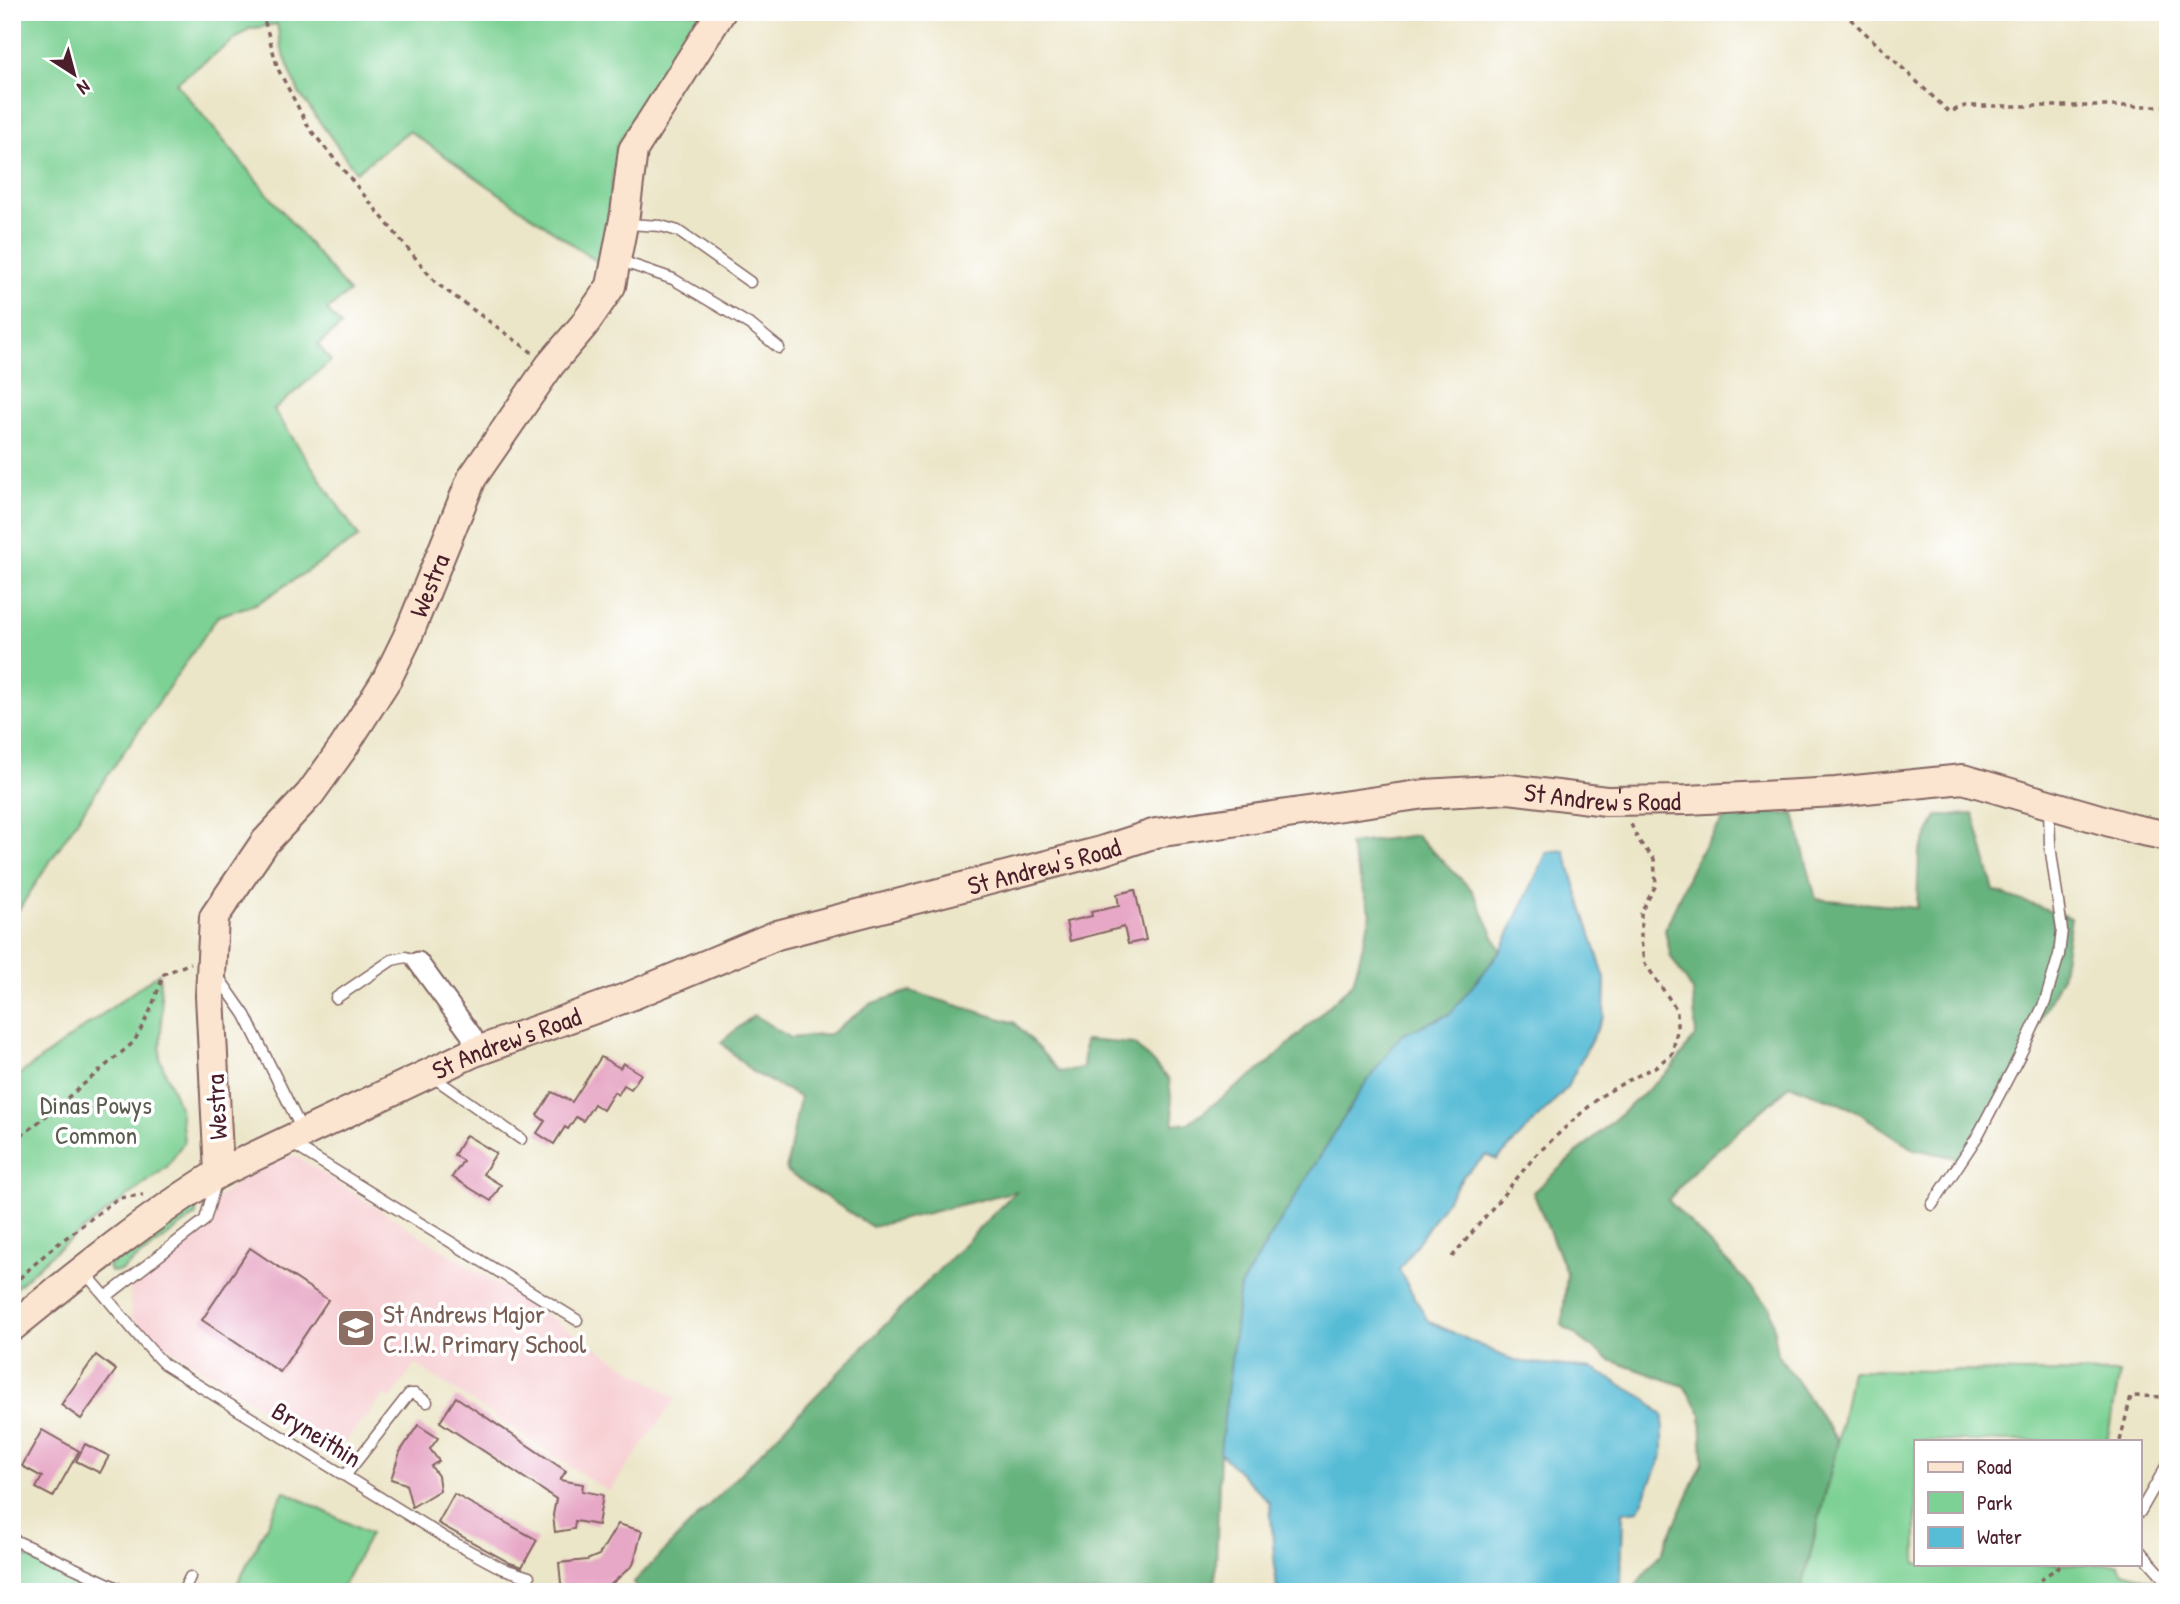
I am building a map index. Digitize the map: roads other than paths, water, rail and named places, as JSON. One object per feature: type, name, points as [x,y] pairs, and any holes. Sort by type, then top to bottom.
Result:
[{"type":"street","name":"Westra","points":[[219,1173],[211,960],[214,917],[265,842],[310,794],[387,679],[407,638],[472,478],[550,365],[584,325],[611,286],[633,149],[721,12]]},
{"type":"street","name":"St Andrew's Road","points":[[12,1327],[83,1270],[219,1173],[472,1053],[628,998],[777,935],[1101,851],[1156,833],[1426,794],[1509,789],[1606,801],[1688,800],[1823,793],[1962,779],[2134,829],[2168,836]]},
{"type":"street","points":[[418,962],[472,1036],[472,1053]]},
{"type":"lane","points":[[623,224],[661,226],[678,231],[750,282]]},
{"type":"lane","points":[[616,259],[654,270],[673,279],[752,326],[779,348]]},
{"type":"lane","points":[[1932,1205],[1955,1173],[2020,1055],[2045,1002],[2059,955],[2062,930],[2050,845],[2049,803]]},
{"type":"lane","points":[[336,998],[392,960],[406,957],[418,962]]},
{"type":"lane","points":[[211,960],[245,1015],[295,1138],[577,1320]]},
{"type":"lane","points":[[428,1074],[521,1139]]},
{"type":"lane","points":[[107,1296],[205,1220],[219,1173]]},
{"type":"lane","name":"Bryneithin","points":[[83,1270],[107,1296],[134,1335],[164,1364],[447,1539],[501,1568],[529,1577]]},
{"type":"lane","points":[[345,1476],[409,1394],[415,1394],[427,1402]]},
{"type":"lane","points":[[2142,1509],[2168,1464]]},
{"type":"lane","points":[[12,1539],[126,1592]]},
{"type":"lane","points":[[2142,1553],[2164,1578],[2168,1578]]},
{"type":"lane","points":[[183,1592],[190,1577]]},
{"type":"water","points":[[1564,850],[1605,979],[1604,1016],[1566,1089],[1497,1160],[1487,1155],[1464,1175],[1399,1270],[1428,1321],[1514,1361],[1593,1369],[1646,1399],[1663,1416],[1663,1454],[1639,1510],[1623,1512],[1621,1583],[1612,1592],[1277,1592],[1270,1503],[1220,1453],[1240,1287],[1361,1090],[1401,1035],[1450,1014],[1501,951],[1547,852]]},
{"type":"place","name":"St Andrews Major C.I.W. Primary School","points":[[356,1328]]},
{"type":"park label","name":"Dinas Powys Common","points":[[96,1119]]}]
